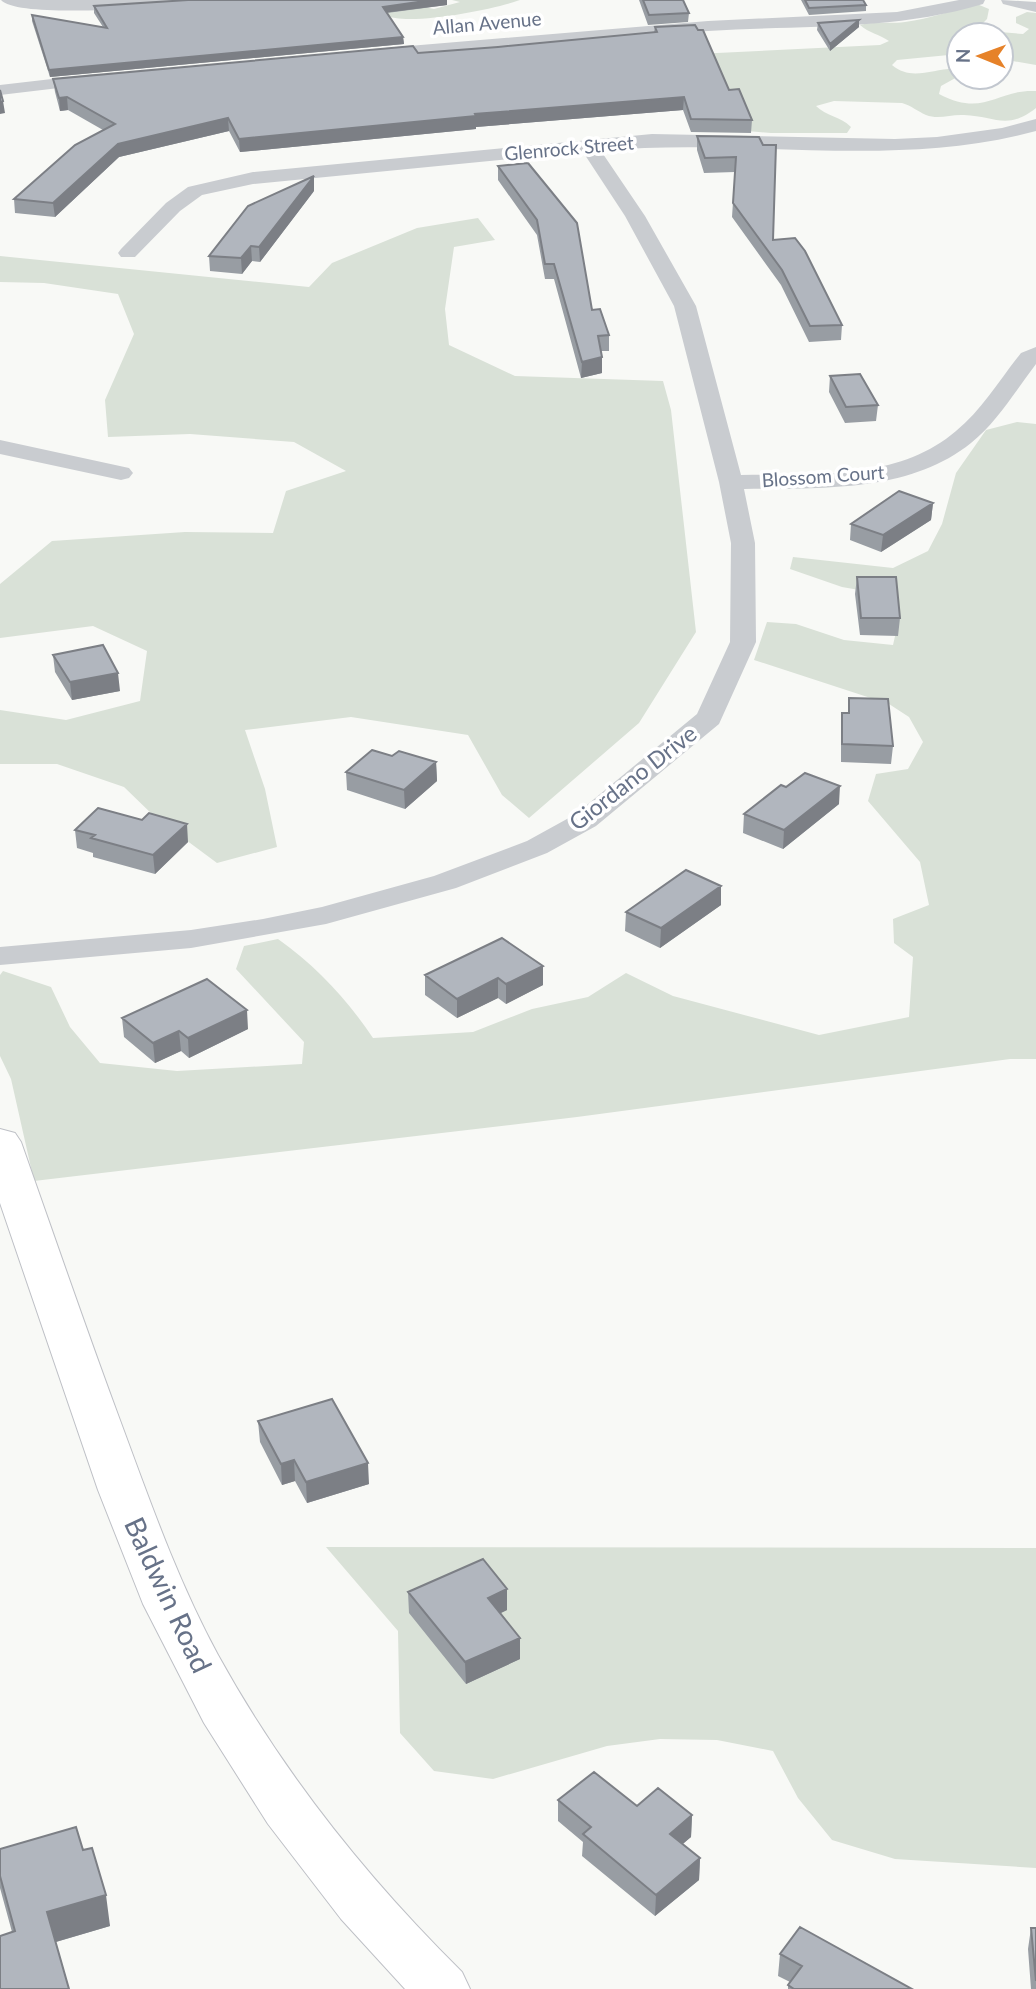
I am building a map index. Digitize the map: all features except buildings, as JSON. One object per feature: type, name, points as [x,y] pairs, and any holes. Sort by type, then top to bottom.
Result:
[{"type":"street","points":[[9,0],[62,6],[187,0]]},
{"type":"street","name":"Allan Avenue","points":[[361,55],[708,26],[897,17],[944,10],[977,0]]},
{"type":"street","points":[[1009,0],[1036,7]]},
{"type":"street","points":[[0,90],[116,78]]},
{"type":"street","name":"Glenrock Street","points":[[128,253],[173,207],[195,191],[253,178],[588,146],[698,140],[894,145],[937,143],[1003,134],[1036,125]]},
{"type":"street","name":"Giordano Drive","points":[[0,956],[191,939],[326,915],[446,882],[537,847],[586,820],[709,718],[743,642],[743,543],[732,482],[685,306],[635,216],[588,146]]},
{"type":"street","name":"Blossom Court","points":[[732,482],[836,479],[903,469],[933,457],[963,437],[1029,358],[1036,354]]},
{"type":"street","points":[[0,447],[121,473]]},
{"type":"street","name":"Baldwin Road","points":[[0,1142],[133,1521],[168,1604],[208,1682],[251,1756],[313,1847],[402,1951],[442,1989]]},
{"type":"shaded area","points":[[452,0],[520,0],[472,12],[412,19],[385,15],[372,5],[398,2],[434,9],[460,2]]},
{"type":"shaded area","points":[[977,4],[989,9],[985,21],[945,21],[945,55],[897,60],[892,65],[908,73],[945,70],[945,84],[941,86],[939,94],[955,101],[979,103],[1010,94],[1036,91],[1036,108],[1009,121],[964,115],[936,117],[902,103],[834,101],[816,106],[851,127],[847,133],[771,133],[725,129],[744,113],[727,86],[696,54],[880,45],[889,41],[860,25],[899,23]]},
{"type":"shaded area","points":[[1027,12],[1036,13],[1036,65],[1015,61],[1015,33],[1023,34],[1029,29],[1016,23],[1016,17]]},
{"type":"shaded area","points":[[478,218],[495,240],[454,247],[445,309],[449,345],[515,376],[663,381],[671,410],[696,632],[639,723],[529,818],[502,795],[468,735],[351,717],[245,730],[265,789],[277,847],[217,863],[155,817],[124,787],[57,764],[0,764],[0,710],[66,720],[140,701],[147,651],[93,626],[0,638],[0,584],[52,541],[185,532],[273,533],[286,491],[346,471],[294,442],[190,434],[108,437],[105,400],[134,334],[118,294],[44,283],[0,282],[0,256],[309,287],[332,263],[417,228]]},
{"type":"shaded area","points":[[1017,422],[1036,424],[1036,1059],[1010,1059],[577,1117],[34,1181],[11,1079],[0,1056],[0,975],[3,971],[51,987],[70,1027],[100,1063],[177,1071],[302,1064],[304,1042],[236,969],[244,946],[278,939],[330,984],[373,1038],[473,1032],[532,1009],[588,997],[626,973],[673,996],[819,1035],[909,1017],[913,957],[894,943],[893,919],[929,905],[920,862],[868,801],[876,774],[908,769],[923,742],[909,717],[889,704],[754,660],[767,622],[796,624],[844,640],[893,645],[899,619],[899,597],[842,587],[790,569],[793,557],[893,568],[928,551],[942,524],[956,473],[986,430]]},
{"type":"shaded area","points":[[326,1547],[1036,1548],[1036,1868],[895,1859],[832,1840],[798,1798],[773,1751],[717,1740],[660,1739],[607,1746],[493,1779],[434,1771],[400,1733],[398,1631]]}]
